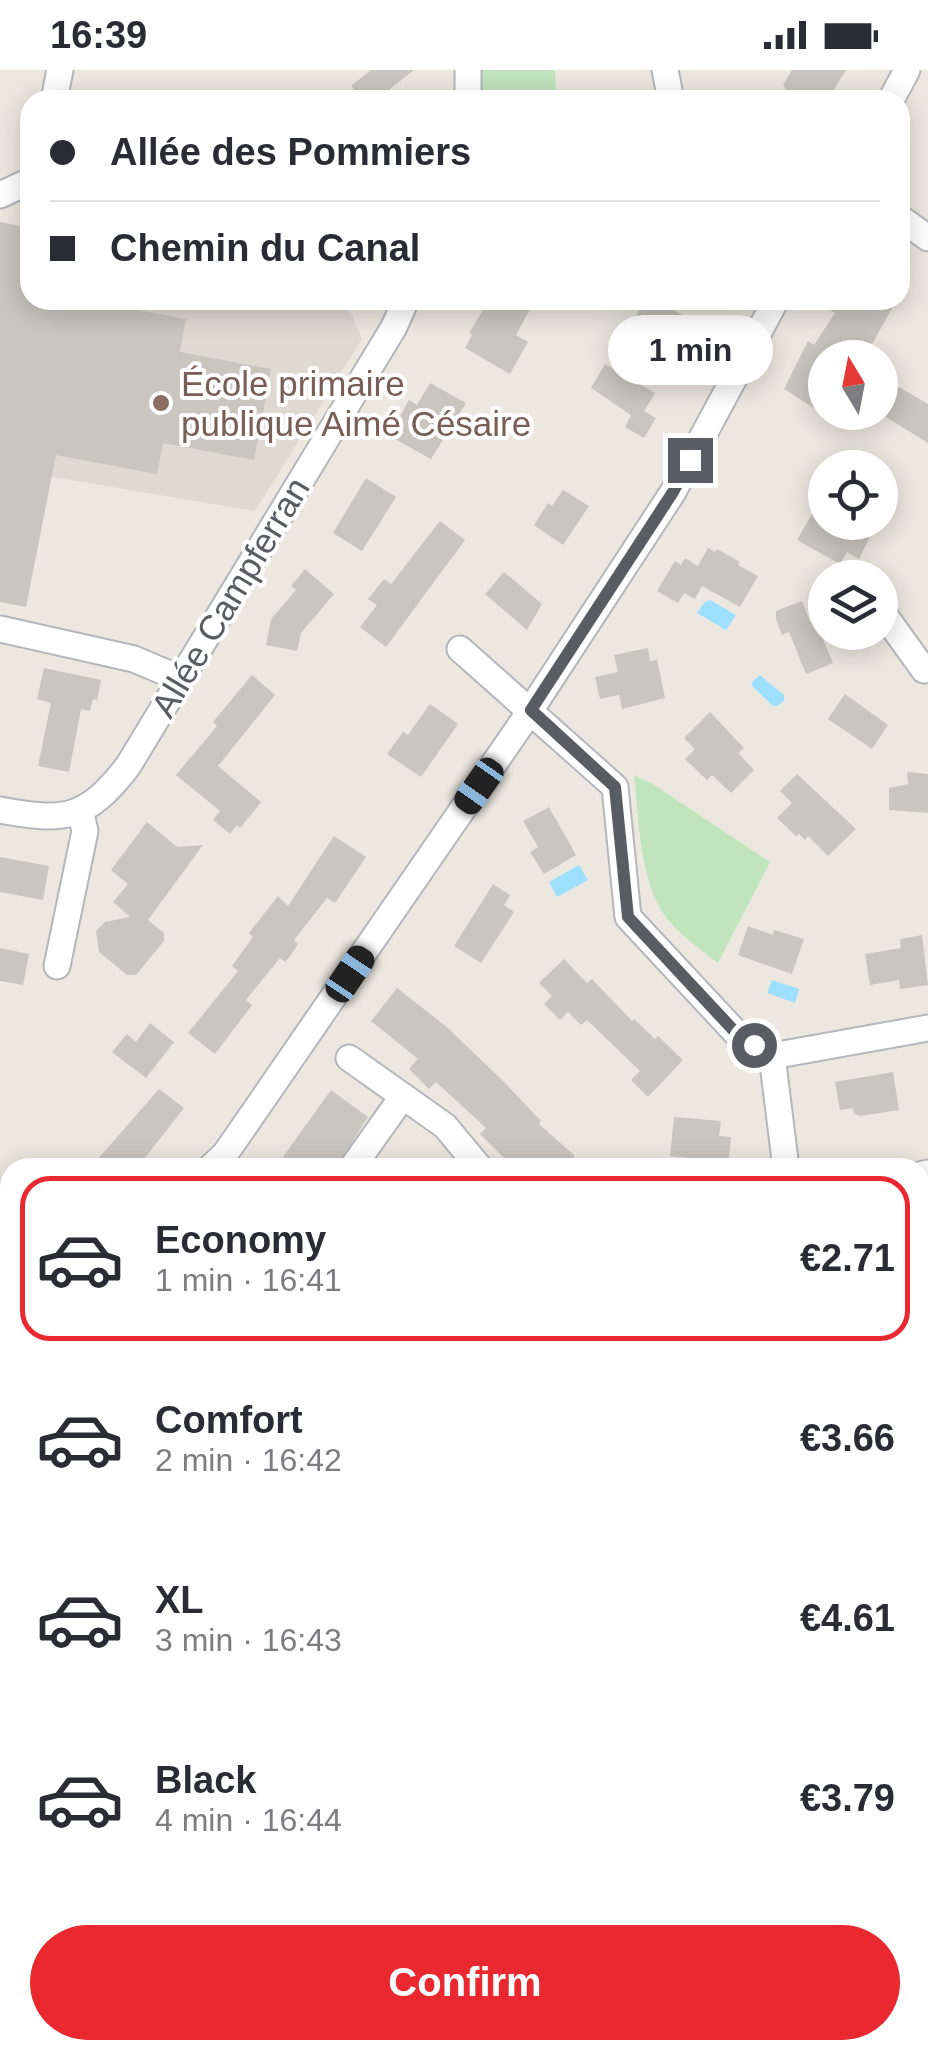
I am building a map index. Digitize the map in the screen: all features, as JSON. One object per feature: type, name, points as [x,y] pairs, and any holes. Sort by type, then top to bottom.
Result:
[{"type":"street","name":"Allée Campferran","points":[[80,810],[106,795],[128,766],[402,310]]},
{"type":"street","points":[[221,1158],[531,710],[673,492],[771,310]]},
{"type":"street","points":[[0,629],[134,659],[181,678]]},
{"type":"street","points":[[898,634],[924,670],[928,667]]},
{"type":"street","points":[[460,648],[615,787],[628,917],[737,1034],[772,1056],[928,1028]]},
{"type":"street","points":[[0,810],[40,818],[63,817],[80,810],[85,831],[57,966]]},
{"type":"street","points":[[772,1056],[785,1158]]},
{"type":"street","points":[[349,1058],[445,1126],[475,1158]]},
{"type":"street","points":[[359,1158],[403,1096]]},
{"type":"shaded area","name":"École primaire publique Aimé Césaire","points":[[0,223],[20,274],[20,310],[346,310],[362,339],[255,511],[0,468]]},
{"type":"green space","points":[[482,70],[555,70],[556,90],[452,90],[480,77]]},
{"type":"green space","points":[[634,775],[770,862],[718,963],[671,924],[653,893],[641,843]]},
{"type":"water","points":[[710,600],[736,615],[726,630],[697,613]]},
{"type":"water","points":[[760,675],[784,695],[778,706],[773,706],[753,687],[752,682]]},
{"type":"water","points":[[579,865],[588,880],[557,897],[549,882]]},
{"type":"water","points":[[772,980],[799,989],[795,1003],[767,993]]},
{"type":"building","points":[[371,70],[414,70],[389,90],[354,90],[351,86]]},
{"type":"building","points":[[792,70],[846,70],[834,90],[787,90],[783,85]]},
{"type":"building","points":[[0,222],[20,226],[20,310],[139,310],[186,319],[180,352],[271,369],[254,460],[163,443],[157,474],[56,455],[26,607],[0,602]]},
{"type":"building","points":[[483,310],[530,310],[516,335],[528,342],[510,374],[465,348],[472,335],[469,333]]},
{"type":"building","points":[[639,310],[674,310],[710,331],[698,352],[682,343],[680,346],[635,317]]},
{"type":"building","points":[[830,310],[891,310],[874,340],[817,340],[835,313]]},
{"type":"building","points":[[808,341],[808,404],[784,389]]},
{"type":"building","points":[[605,364],[655,393],[644,411],[656,418],[644,438],[625,427],[631,415],[591,388]]},
{"type":"building","points":[[430,383],[466,403],[431,459],[389,436],[409,400],[417,405]]},
{"type":"building","points":[[898,386],[928,404],[928,443],[898,424]]},
{"type":"building","points":[[366,478],[396,497],[362,551],[333,533]]},
{"type":"building","points":[[563,490],[589,506],[563,545],[534,525],[548,503],[552,506]]},
{"type":"building","points":[[440,521],[465,540],[386,647],[360,627],[377,605],[368,599],[384,579],[391,584]]},
{"type":"building","points":[[808,521],[808,540],[868,540],[859,559],[847,552],[842,560],[833,560],[797,540]]},
{"type":"building","points":[[708,548],[715,552],[717,549],[758,576],[740,607],[702,586],[695,599],[684,593],[678,603],[657,591],[675,561],[681,565],[685,558],[698,566]]},
{"type":"building","points":[[305,569],[334,594],[301,633],[297,651],[266,645],[271,619],[296,590],[291,586]]},
{"type":"building","points":[[504,572],[542,604],[527,630],[485,594]]},
{"type":"building","points":[[802,601],[808,617],[808,650],[828,650],[833,663],[806,674],[789,632],[782,635],[776,611]]},
{"type":"building","points":[[648,648],[650,662],[657,659],[665,698],[622,709],[619,695],[600,699],[595,677],[618,672],[614,655]]},
{"type":"building","points":[[44,668],[101,680],[90,711],[81,709],[69,772],[38,766],[51,703],[37,699]]},
{"type":"building","points":[[252,675],[275,695],[218,766],[261,802],[240,828],[237,825],[230,834],[213,820],[220,811],[176,775]]},
{"type":"building","points":[[845,694],[888,725],[872,749],[828,719]]},
{"type":"building","points":[[430,704],[458,724],[421,777],[387,754],[403,732],[408,735]]},
{"type":"building","points":[[710,712],[744,748],[738,753],[754,770],[731,793],[712,775],[707,780],[685,759],[695,749],[684,738]]},
{"type":"building","points":[[907,772],[928,774],[928,813],[889,810],[889,788],[908,784]]},
{"type":"building","points":[[797,774],[856,829],[828,856],[808,836],[805,840],[799,834],[796,836],[777,818],[792,803],[780,791]]},
{"type":"building","points":[[549,807],[576,855],[544,874],[530,852],[538,847],[523,821]]},
{"type":"building","points":[[147,822],[177,847],[203,845],[148,920],[164,933],[164,941],[136,975],[127,975],[99,952],[96,931],[105,922],[130,917],[113,902],[128,884],[111,870]]},
{"type":"building","points":[[334,836],[366,857],[335,903],[327,898],[294,940],[298,944],[293,952],[285,962],[280,958],[246,1000],[252,1005],[215,1054],[188,1033],[238,971],[232,966],[253,937],[249,933],[278,896],[288,906]]},
{"type":"building","points":[[0,857],[49,866],[43,900],[0,892]]},
{"type":"building","points":[[493,884],[510,895],[504,905],[514,912],[481,963],[454,946]]},
{"type":"building","points":[[748,926],[773,935],[774,930],[804,939],[792,974],[738,955]]},
{"type":"building","points":[[922,935],[928,985],[900,989],[899,980],[870,985],[865,954],[901,948],[900,939]]},
{"type":"building","points":[[0,948],[29,954],[23,985],[0,981]]},
{"type":"building","points":[[564,959],[587,983],[592,979],[632,1021],[655,1039],[658,1036],[683,1060],[648,1097],[631,1080],[640,1071],[587,1020],[581,1025],[568,1012],[560,1020],[544,1004],[552,996],[539,983]]},
{"type":"building","points":[[397,988],[448,1028],[541,1121],[539,1124],[575,1156],[504,1158],[480,1134],[486,1128],[436,1082],[429,1089],[409,1069],[418,1059],[371,1021]]},
{"type":"building","points":[[150,1023],[174,1042],[146,1078],[112,1052],[127,1034],[136,1042]]},
{"type":"building","points":[[893,1072],[899,1110],[860,1116],[854,1114],[853,1108],[840,1110],[835,1082]]},
{"type":"building","points":[[159,1089],[184,1108],[145,1158],[99,1158]]},
{"type":"building","points":[[331,1090],[368,1117],[342,1158],[282,1158]]},
{"type":"building","points":[[674,1117],[721,1121],[719,1136],[731,1137],[729,1158],[670,1156]]},
{"type":"place","name":"École primaire publique Aimé Césaire","points":[[161,403]]},
{"type":"route","points":[[690,460],[531,710],[615,787],[628,917],[737,1034],[754,1045]]}]
